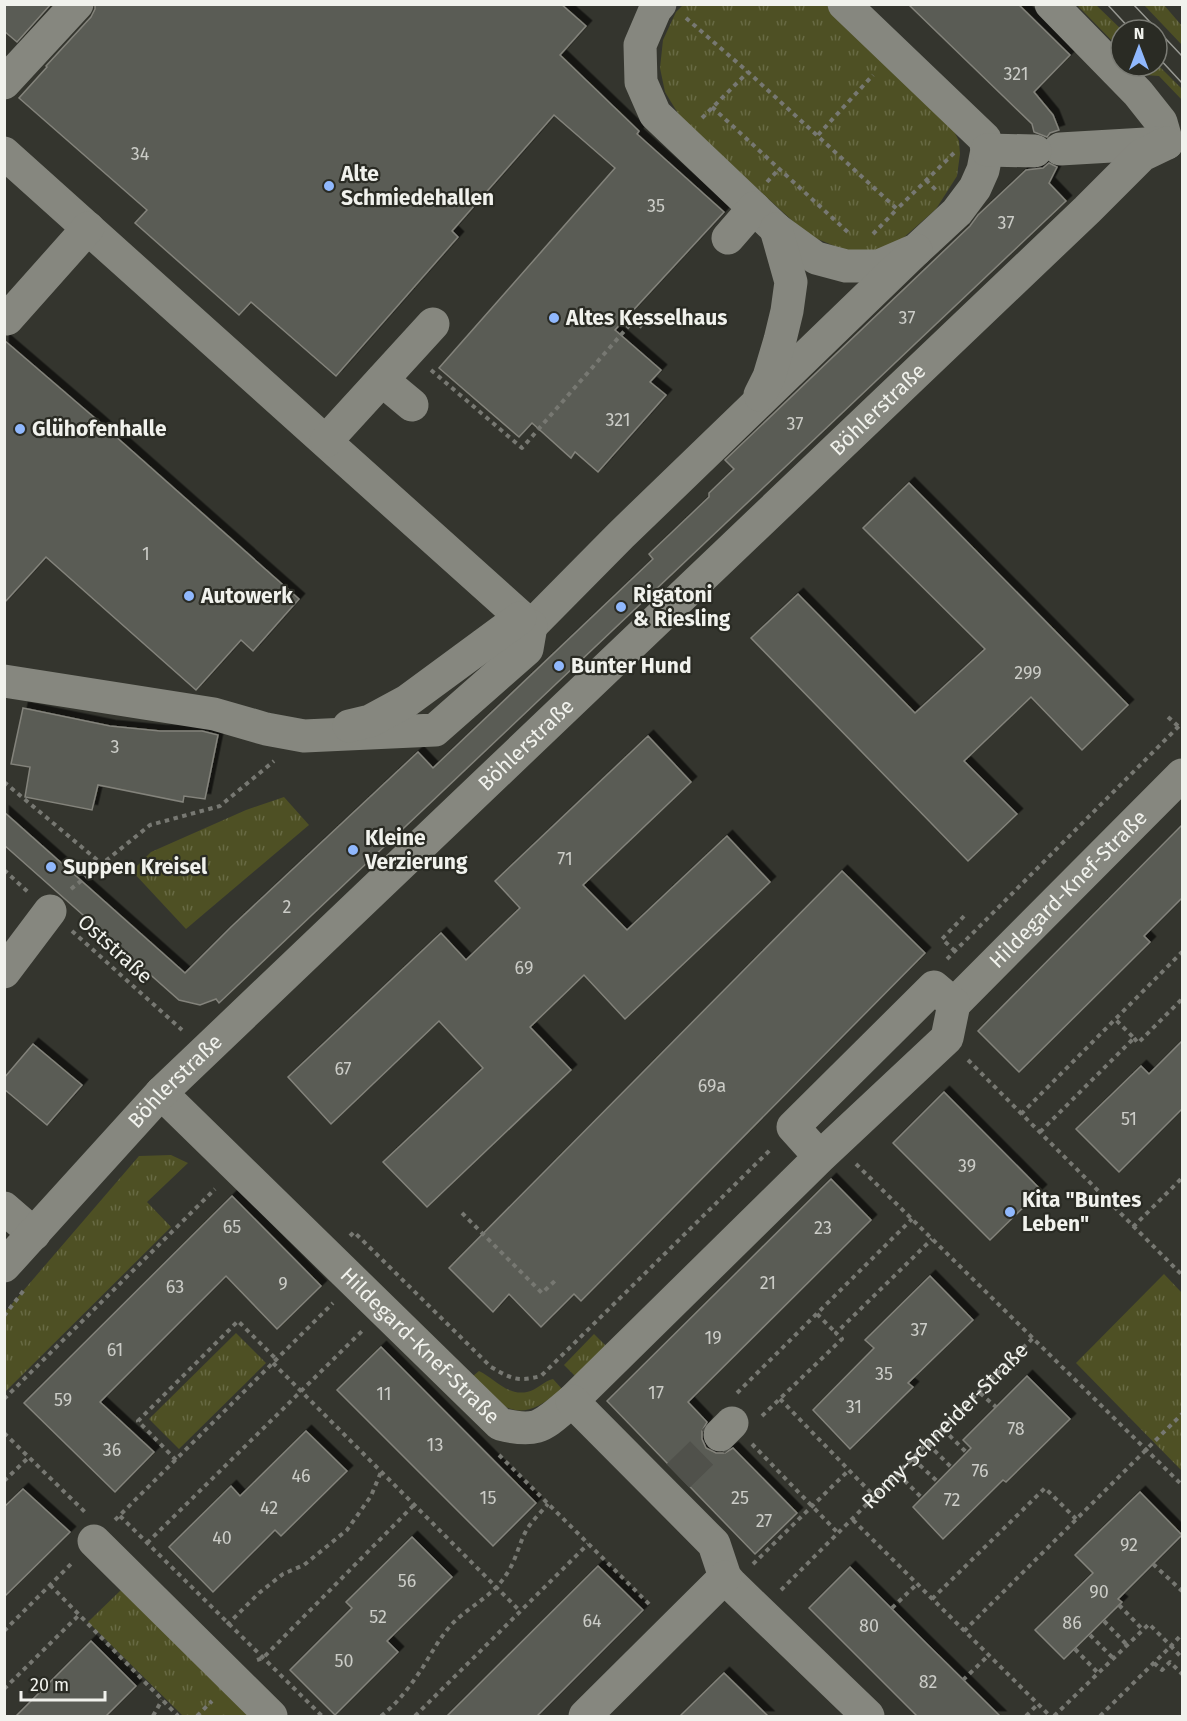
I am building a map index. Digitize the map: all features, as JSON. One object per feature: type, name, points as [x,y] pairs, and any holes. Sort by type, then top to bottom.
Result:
[{"type":"street","points":[[4,83],[77,4]]},
{"type":"street","points":[[844,4],[986,145],[1048,150],[1175,143]]},
{"type":"street","points":[[1051,4],[1138,93],[1175,143]]},
{"type":"street","points":[[656,6],[640,45],[641,82],[655,114],[765,218],[816,258],[846,266],[879,266],[916,250]]},
{"type":"street","name":"Böhlerstraße","points":[[4,1266],[160,1093],[1142,155],[1175,143]]},
{"type":"street","points":[[4,681],[214,714],[266,729],[304,736],[370,721],[406,701],[526,622],[621,535],[957,212],[983,170],[986,145]]},
{"type":"street","points":[[4,153],[526,622]]},
{"type":"street","points":[[728,238],[765,218]]},
{"type":"street","points":[[755,408],[769,376],[780,340],[791,282],[765,218]]},
{"type":"street","points":[[7,319],[88,228]]},
{"type":"street","points":[[326,441],[432,324]]},
{"type":"street","points":[[382,380],[412,405]]},
{"type":"street","name":"Hildegard-Knef-Straße","points":[[793,1127],[944,996],[1182,775]]},
{"type":"street","points":[[4,972],[50,911]]},
{"type":"street","points":[[944,996],[947,1038]]},
{"type":"street","name":"Hildegard-Knef-Straße","points":[[160,1093],[500,1424],[521,1429],[543,1425],[572,1401],[836,1142],[947,1038]]},
{"type":"street","points":[[793,1127],[836,1142]]},
{"type":"street","points":[[4,1208],[34,1234]]},
{"type":"street","points":[[572,1401],[670,1483],[714,1544],[728,1580],[868,1716]]},
{"type":"street","points":[[99,1536],[204,1650],[271,1716]]},
{"type":"street","points":[[585,1716],[673,1628],[728,1580]]},
{"type":"path","points":[[656,6],[683,16],[818,135],[897,209]]},
{"type":"path","points":[[818,135],[894,52]]},
{"type":"path","points":[[681,139],[748,72]]},
{"type":"path","points":[[712,107],[854,238]]},
{"type":"path","points":[[869,238],[954,152],[986,145]]},
{"type":"path","points":[[408,351],[522,448],[633,321],[642,327]]},
{"type":"path","points":[[944,996],[944,963],[1181,725],[1168,717]]},
{"type":"path","points":[[50,911],[62,896],[150,825],[220,806],[304,736]]},
{"type":"path","points":[[4,782],[102,864]]},
{"type":"path","name":"Oststraße","points":[[4,870],[205,1051]]},
{"type":"path","points":[[955,951],[942,939],[966,914]]},
{"type":"path","points":[[1021,1114],[1182,952]]},
{"type":"path","points":[[1115,1019],[1138,1043],[1182,999]]},
{"type":"path","points":[[947,1038],[1182,1275]]},
{"type":"path","points":[[1040,1132],[1134,1038]]},
{"type":"path","points":[[329,1257],[354,1232],[491,1367],[509,1377],[524,1380],[541,1376],[793,1127]]},
{"type":"path","points":[[836,1142],[1033,1338]]},
{"type":"path","points":[[4,1399],[237,1167]]},
{"type":"path","points":[[1133,1227],[1182,1178]]},
{"type":"path","points":[[462,1213],[542,1293],[558,1278]]},
{"type":"path","points":[[839,1534],[732,1431],[720,1410],[912,1220]]},
{"type":"path","points":[[836,1333],[932,1239]]},
{"type":"path","points":[[4,1631],[355,1282]]},
{"type":"path","points":[[147,1543],[384,1310]]},
{"type":"path","points":[[732,1431],[780,1399],[842,1340],[817,1314]]},
{"type":"path","points":[[176,1460],[138,1421],[238,1321],[301,1392],[520,1611]]},
{"type":"path","name":"Romy-Schneider-Straße","points":[[760,1611],[1033,1338],[1182,1485]]},
{"type":"path","points":[[980,1393],[996,1407]]},
{"type":"path","points":[[780,1399],[875,1497]]},
{"type":"path","points":[[964,1631],[1182,1414]]},
{"type":"path","points":[[943,1429],[967,1453]]},
{"type":"path","points":[[4,1433],[29,1456],[99,1536]]},
{"type":"path","points":[[928,1444],[952,1468]]},
{"type":"path","points":[[492,1448],[673,1628]]},
{"type":"path","points":[[4,1481],[29,1456]]},
{"type":"path","points":[[914,1459],[938,1482]]},
{"type":"path","points":[[728,1580],[849,1470]]},
{"type":"path","points":[[204,1650],[259,1593],[283,1574],[304,1565],[347,1530],[371,1496],[381,1472]]},
{"type":"path","points":[[898,1474],[922,1498]]},
{"type":"path","points":[[932,1599],[1046,1488],[1076,1519]]},
{"type":"path","points":[[234,1680],[252,1661],[263,1658],[414,1504]]},
{"type":"path","points":[[381,1716],[402,1695],[452,1624],[506,1577],[527,1530],[548,1504]]},
{"type":"path","points":[[120,1516],[322,1716]]},
{"type":"path","points":[[853,1520],[1052,1716],[1149,1624],[1182,1658]]},
{"type":"path","points":[[415,1716],[588,1544]]},
{"type":"path","points":[[1153,1564],[1182,1591]]},
{"type":"path","points":[[892,1608],[917,1584]]},
{"type":"path","points":[[50,1586],[178,1716]]},
{"type":"path","points":[[1119,1605],[1143,1630]]},
{"type":"path","points":[[4,1689],[79,1615]]},
{"type":"path","points":[[1104,1621],[1127,1645]]},
{"type":"path","points":[[1100,1716],[1182,1634]]},
{"type":"path","points":[[1090,1635],[1113,1658]]},
{"type":"path","points":[[1075,1649],[1098,1673]]},
{"type":"path","points":[[963,1680],[989,1655]]},
{"type":"path","points":[[1154,1663],[1162,1670],[1170,1662],[1182,1674]]},
{"type":"path","points":[[153,1716],[162,1700]]},
{"type":"path","points":[[1026,1716],[1038,1704]]},
{"type":"green space","points":[[683,5],[834,5],[943,110],[959,141],[957,176],[936,209],[901,240],[873,252],[844,250],[808,235],[682,120],[665,92],[660,68],[663,40],[676,12]]},
{"type":"green space","points":[[1077,5],[1096,5],[1110,18],[1109,38]]},
{"type":"green space","points":[[1144,5],[1164,5],[1182,26],[1182,45],[1169,31],[1169,18],[1156,18]]},
{"type":"green space","points":[[1169,76],[1182,89],[1182,100],[1161,78],[1169,78]]},
{"type":"green space","points":[[284,797],[309,825],[186,929],[132,871],[151,852],[246,810]]},
{"type":"green space","points":[[171,1155],[188,1163],[147,1202],[171,1227],[5,1392],[5,1312],[139,1156]]},
{"type":"green space","points":[[1164,1274],[1182,1293],[1182,1471],[1076,1363]]},
{"type":"green space","points":[[236,1333],[266,1363],[179,1449],[149,1419]]},
{"type":"green space","points":[[594,1334],[607,1347],[577,1378],[564,1365]]},
{"type":"green space","points":[[479,1371],[501,1386],[520,1393],[531,1391],[553,1379],[562,1389],[535,1407],[513,1410],[493,1400],[467,1381]]},
{"type":"green space","points":[[122,1589],[249,1716],[183,1716],[88,1622]]},
{"type":"building","points":[[4,4],[51,4],[17,42],[4,31]]},
{"type":"building","points":[[95,4],[561,4],[586,26],[560,55],[639,131],[637,134],[724,212],[615,330],[661,370],[650,382],[666,395],[598,472],[575,452],[571,458],[532,423],[519,437],[439,368],[615,168],[554,115],[452,231],[458,237],[336,376],[251,302],[239,315],[135,223],[147,210],[19,98],[91,17]]},
{"type":"building","points":[[908,4],[1018,4],[1070,55],[1034,92],[1053,115],[1059,130],[1050,133],[1047,137],[1034,132],[1032,124]]},
{"type":"building","points":[[1049,163],[1057,167],[1049,183],[1066,201],[219,1003],[216,999],[200,1005],[179,1000],[4,845],[4,812],[185,973],[418,752],[433,768],[653,559],[649,554],[709,497],[709,493],[734,469],[725,460],[1026,170],[1043,168]]},
{"type":"building","points":[[4,340],[299,599],[253,651],[241,640],[196,690],[46,557],[4,603]]},
{"type":"building","points":[[909,483],[1128,705],[1082,750],[1031,697],[964,761],[1017,814],[968,861],[751,638],[798,594],[915,713],[985,649],[863,528]]},
{"type":"building","points":[[23,708],[110,726],[160,731],[202,731],[218,735],[205,799],[184,796],[183,802],[98,785],[92,810],[25,797],[30,767],[11,764]]},
{"type":"building","points":[[648,736],[691,782],[583,885],[627,930],[727,836],[770,882],[625,1019],[584,975],[530,1027],[571,1070],[427,1207],[383,1162],[483,1068],[439,1021],[331,1124],[288,1077],[441,933],[466,960],[520,908],[495,881]]},
{"type":"building","points":[[1182,825],[1182,898],[1144,936],[1150,942],[1019,1072],[978,1031]]},
{"type":"building","points":[[842,871],[925,953],[581,1301],[574,1294],[541,1327],[509,1294],[493,1312],[449,1268]]},
{"type":"building","points":[[1182,1041],[1182,1109],[1119,1172],[1076,1129],[1141,1066],[1149,1074]]},
{"type":"building","points":[[33,1044],[82,1085],[47,1125],[4,1089],[4,1078]]},
{"type":"building","points":[[944,1092],[1041,1190],[990,1240],[893,1143]]},
{"type":"building","points":[[831,1179],[871,1220],[688,1402],[707,1422],[702,1431],[702,1439],[706,1448],[716,1453],[725,1453],[733,1448],[797,1513],[755,1554],[607,1401]]},
{"type":"building","points":[[232,1196],[321,1286],[277,1329],[226,1276],[100,1402],[154,1452],[115,1492],[24,1403]]},
{"type":"building","points":[[930,1276],[973,1320],[908,1383],[913,1387],[850,1449],[813,1410],[874,1348],[865,1340]]},
{"type":"building","points":[[381,1347],[536,1503],[493,1546],[337,1390]]},
{"type":"building","points":[[1027,1376],[1070,1419],[1006,1482],[1003,1480],[943,1539],[913,1507],[971,1448],[963,1440]]},
{"type":"building","points":[[306,1431],[347,1471],[281,1536],[275,1530],[213,1592],[169,1547],[231,1486],[240,1496]]},
{"type":"building","points":[[23,1489],[70,1532],[4,1597],[4,1507]]},
{"type":"building","points":[[1140,1492],[1182,1535],[1118,1599],[1122,1602],[1064,1659],[1035,1630],[1093,1573],[1075,1555]]},
{"type":"building","points":[[412,1537],[452,1577],[387,1641],[398,1652],[335,1715],[290,1670],[352,1608],[346,1602]]},
{"type":"building","points":[[598,1566],[643,1610],[537,1716],[447,1716]]},
{"type":"building","points":[[850,1567],[1000,1716],[917,1716],[809,1608]]},
{"type":"building","points":[[91,1641],[136,1686],[106,1716],[16,1716]]},
{"type":"building","points":[[724,1673],[768,1716],[680,1716]]},
{"type":"tunnel","points":[[678,1476],[720,1435]]},
{"type":"tram line","points":[[1107,4],[1120,18]]},
{"type":"tram line","points":[[1133,4],[1182,56]]},
{"type":"tram line","points":[[1169,69],[1182,83]]},
{"type":"place","name":"Alte Schmiedehallen","points":[[329,186]]},
{"type":"place","name":"Altes Kesselhaus","points":[[554,318]]},
{"type":"place","name":"Glühofenhalle","points":[[20,429]]},
{"type":"place","name":"Autowerk","points":[[189,596]]},
{"type":"place","name":"Rigatoni & Riesling","points":[[621,607]]},
{"type":"place","name":"Bunter Hund","points":[[559,666]]},
{"type":"place","name":"Kleine Verzierung","points":[[353,850]]},
{"type":"place","name":"Suppen Kreisel","points":[[51,867]]},
{"type":"place","name":"Kita \"Buntes Leben\"","points":[[1010,1212]]}]
